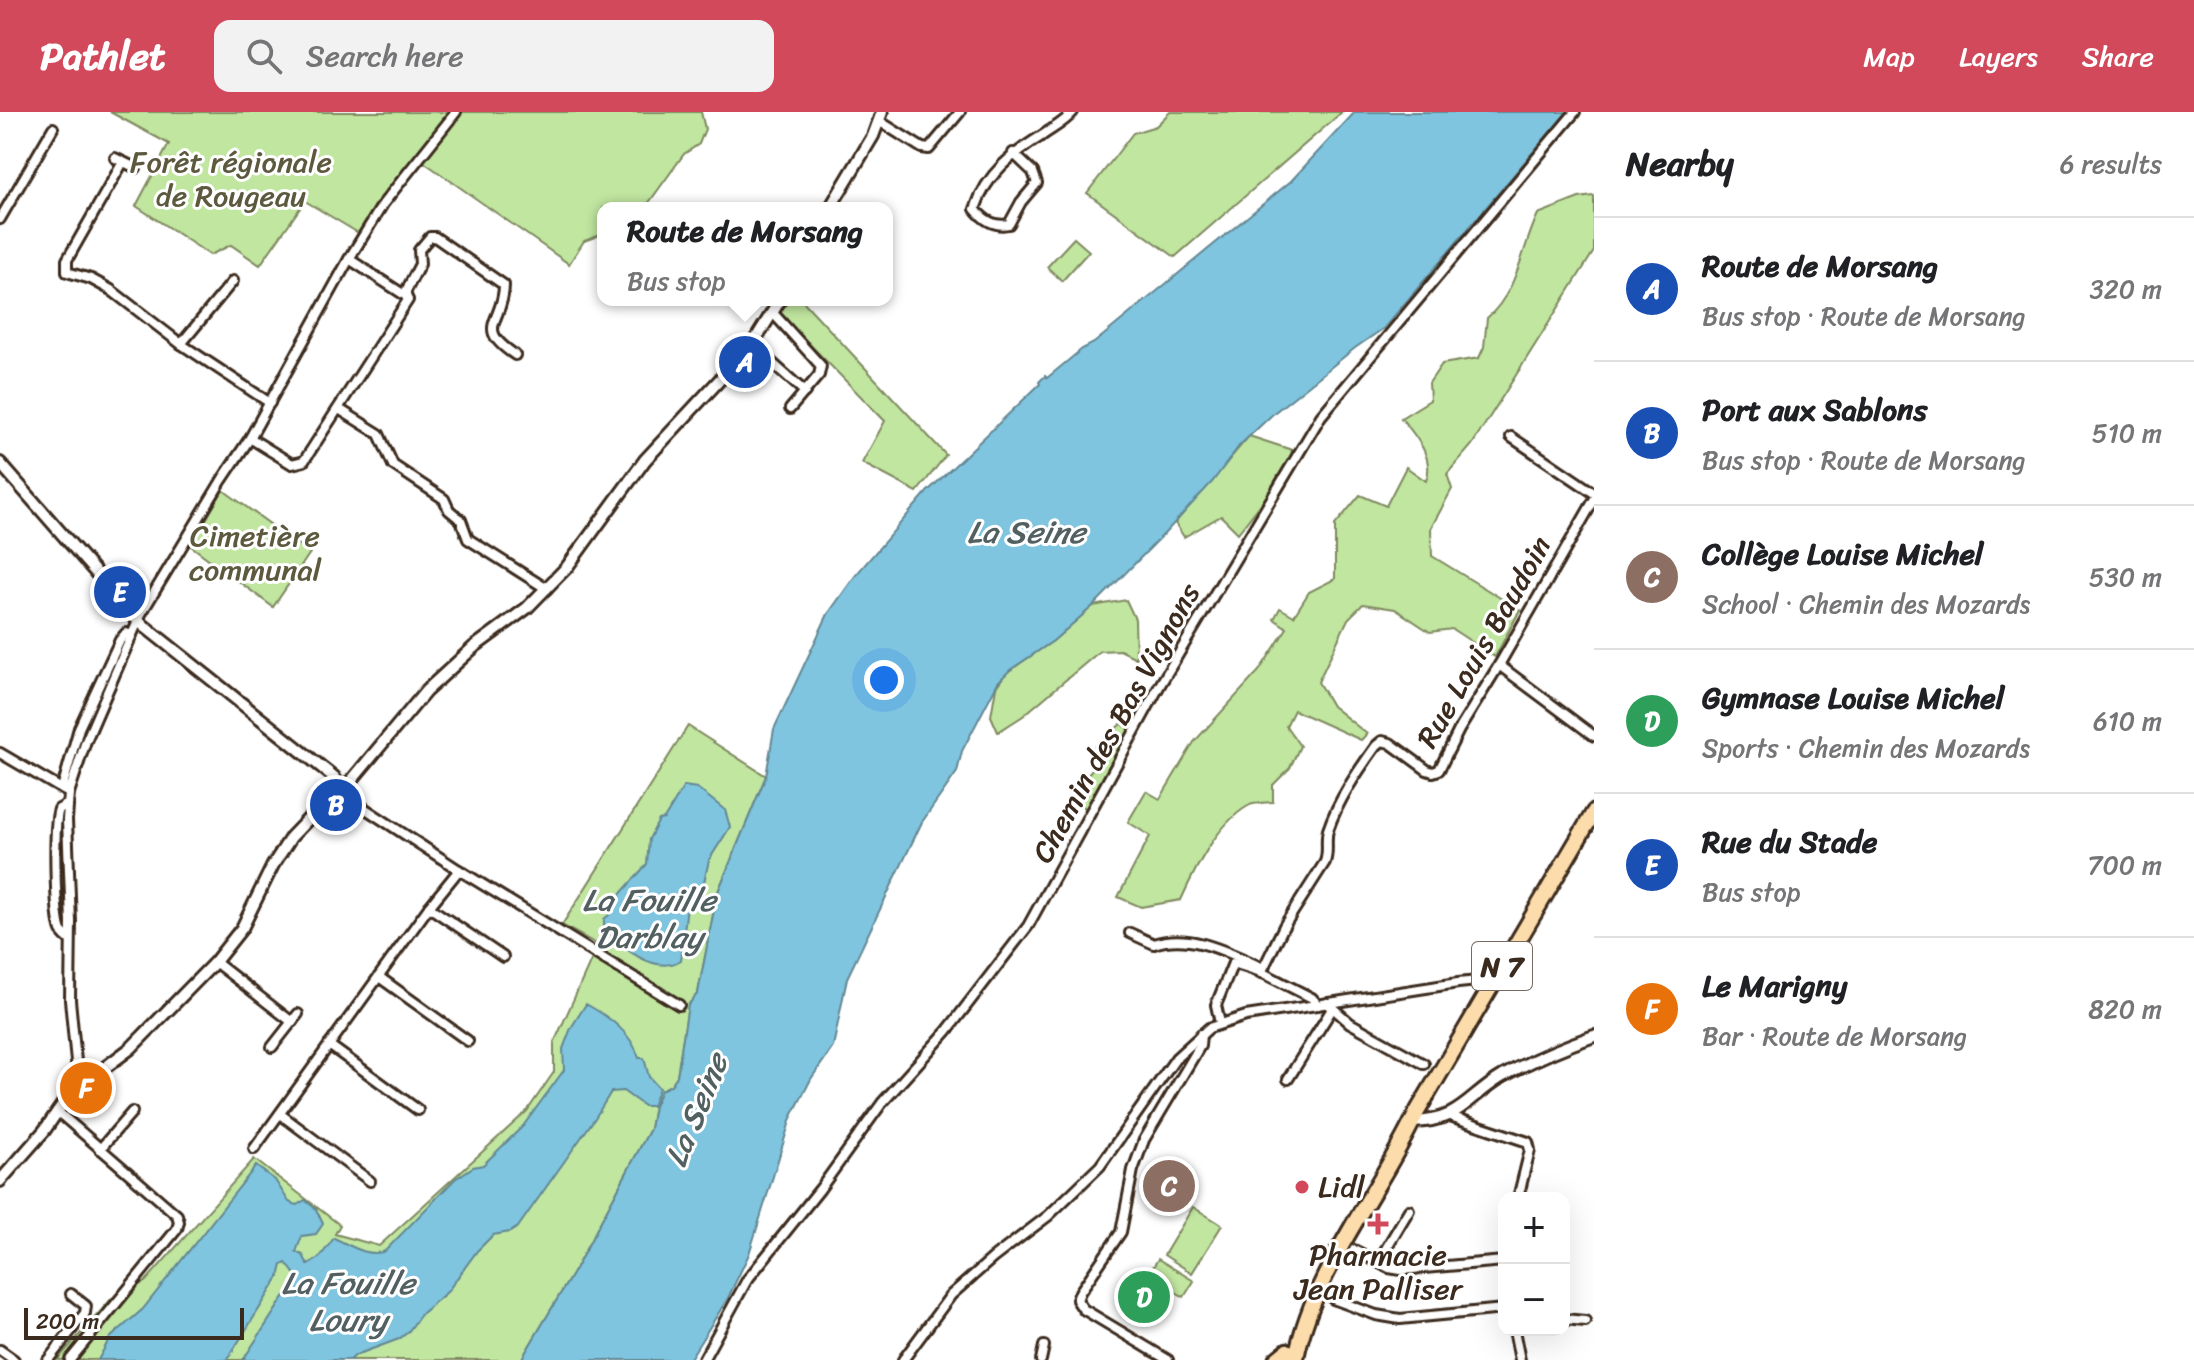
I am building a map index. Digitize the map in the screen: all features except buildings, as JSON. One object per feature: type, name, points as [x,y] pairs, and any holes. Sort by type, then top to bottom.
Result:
[{"type":"main road","name":"N 7","points":[[1289,1357],[1323,1283],[1412,1122],[1594,812]]},
{"type":"street","points":[[0,1181],[40,1136],[78,1082],[69,979],[68,804],[86,741],[138,621],[250,438],[349,259],[383,204],[456,112]]},
{"type":"street","points":[[834,202],[853,173],[880,116],[922,148],[929,149],[960,112]]},
{"type":"street","points":[[1013,153],[1033,172],[1037,183],[1021,202],[1009,224],[1001,225],[982,217],[975,209],[986,184],[1013,153],[1057,126],[1073,112]]},
{"type":"street","name":"Chemin des Bas Vignons","points":[[703,1360],[747,1280],[820,1189],[882,1103],[947,1031],[1028,926],[1160,685],[1321,416],[1575,112]]},
{"type":"street","points":[[0,219],[53,128]]},
{"type":"street","points":[[136,168],[119,160],[67,260],[67,272],[91,279],[111,290],[181,344],[270,403]]},
{"type":"street","points":[[250,438],[288,461],[298,464],[309,457],[408,300],[406,291],[420,264],[421,245],[430,237],[435,237],[504,285],[492,332],[498,343],[515,355]]},
{"type":"street","points":[[349,259],[406,296]]},
{"type":"street","points":[[181,344],[233,281]]},
{"type":"street","points":[[78,1082],[87,1081],[131,1048],[215,962],[242,928],[273,865],[291,837],[359,772],[426,691],[474,647],[547,589],[585,546],[645,460],[752,345],[777,306]]},
{"type":"street","points":[[773,313],[820,364],[819,375],[790,409]]},
{"type":"street","points":[[752,345],[805,392]]},
{"type":"street","points":[[339,409],[379,434],[393,465],[444,499],[449,510],[461,520],[468,539],[547,589]]},
{"type":"street","points":[[1511,437],[1594,493]]},
{"type":"street","points":[[0,463],[138,621],[334,777],[349,798],[459,870],[679,1005]]},
{"type":"street","name":"Rue Louis Baudoin","points":[[1261,973],[1284,926],[1325,862],[1330,826],[1350,785],[1376,746],[1382,741],[1390,743],[1427,770],[1436,772],[1594,500]]},
{"type":"street","points":[[1499,665],[1594,736]]},
{"type":"street","points":[[0,766],[2,754],[69,793]]},
{"type":"street","points":[[254,1149],[459,870]]},
{"type":"street","points":[[429,907],[503,957]]},
{"type":"street","points":[[1130,933],[1154,944],[1168,939],[1212,946],[1259,966],[1261,973]]},
{"type":"street","points":[[215,962],[295,1018],[272,1047]]},
{"type":"street","points":[[1220,1023],[1216,1005],[1233,963],[1312,998],[1424,1064]]},
{"type":"street","points":[[379,977],[468,1041]]},
{"type":"street","points":[[903,1360],[951,1295],[1011,1243],[1048,1216],[1100,1166],[1176,1058],[1201,1034],[1220,1023],[1473,980],[1491,985]]},
{"type":"street","points":[[1288,1079],[1326,1006]]},
{"type":"street","points":[[1168,1360],[1083,1309],[1077,1300],[1121,1232],[1133,1170],[1144,1140],[1200,1046],[1201,1034]]},
{"type":"street","points":[[1412,1122],[1430,1122],[1450,1116],[1504,1076],[1552,1052],[1594,1036]]},
{"type":"street","points":[[329,1045],[418,1110]]},
{"type":"street","points":[[57,1111],[177,1215],[179,1222],[177,1229],[70,1360]]},
{"type":"street","points":[[100,1149],[132,1112]]},
{"type":"street","points":[[280,1114],[370,1181]]},
{"type":"street","points":[[1450,1116],[1528,1142],[1530,1150],[1520,1192]]},
{"type":"street","points":[[1378,1262],[1409,1210]]},
{"type":"street","points":[[1354,1250],[1401,1270],[1498,1262]]},
{"type":"street","points":[[48,1360],[85,1313],[86,1306],[71,1294]]},
{"type":"street","points":[[1333,1299],[1376,1315],[1400,1319],[1498,1310]]},
{"type":"street","points":[[1570,1320],[1585,1321]]},
{"type":"street","points":[[1515,1336],[1520,1360]]},
{"type":"street","points":[[1041,1360],[1044,1346]]},
{"type":"street","points":[[0,1350],[14,1360]]},
{"type":"green space","name":"Forêt régionale de Rougeau","points":[[110,112],[701,112],[705,129],[699,144],[684,154],[649,202],[597,202],[597,236],[584,241],[569,264],[418,158],[360,234],[305,201],[260,265],[231,245],[210,255],[136,206],[169,144]]},
{"type":"green space","points":[[1170,112],[1342,112],[1175,257],[1087,193],[1133,133],[1156,126]]},
{"type":"green space","points":[[1594,196],[1594,251],[1472,445],[1447,474],[1452,489],[1431,528],[1432,556],[1520,610],[1495,657],[1452,629],[1430,632],[1395,609],[1363,604],[1348,619],[1318,682],[1332,706],[1367,734],[1361,740],[1294,710],[1286,726],[1300,746],[1290,768],[1273,785],[1273,802],[1251,805],[1226,824],[1200,861],[1181,900],[1141,907],[1118,897],[1150,836],[1128,822],[1146,791],[1160,799],[1194,742],[1259,671],[1287,628],[1274,619],[1280,608],[1294,616],[1309,592],[1335,579],[1335,525],[1360,495],[1386,506],[1406,467],[1426,481],[1426,455],[1401,418],[1430,400],[1429,383],[1442,364],[1479,358],[1484,347],[1487,318],[1512,283],[1538,214],[1579,198]]},
{"type":"green space","points":[[1074,238],[1089,251],[1062,281],[1047,267]]},
{"type":"green space","points":[[782,306],[808,306],[946,455],[917,492],[862,463],[885,421],[778,312]]},
{"type":"green space","points":[[1249,436],[1292,450],[1289,468],[1238,533],[1221,516],[1184,537],[1175,523]]},
{"type":"green space","name":"Cimetière communal","points":[[223,490],[310,553],[273,607],[191,546]]},
{"type":"green space","points":[[1126,600],[1135,619],[1136,658],[1120,650],[1100,651],[1023,716],[998,732],[991,716],[996,687],[1006,673],[1053,641],[1093,606]]},
{"type":"green space","points":[[1121,724],[1133,729],[1088,812],[1077,799],[1080,783],[1100,760],[1095,747]]},
{"type":"green space","points":[[688,726],[766,776],[717,894],[698,993],[688,1006],[677,1076],[671,1085],[661,1090],[650,1129],[577,1266],[521,1360],[57,1360],[112,1298],[145,1282],[254,1159],[340,1225],[335,1234],[379,1246],[527,1111],[554,1072],[554,1043],[598,945],[562,925]]},
{"type":"green space","points":[[1193,1207],[1222,1225],[1192,1273],[1164,1255]]},
{"type":"green space","points":[[1158,1259],[1194,1281],[1184,1297],[1148,1275]]},
{"type":"water","name":"La Seine","points":[[1355,112],[1567,112],[1384,328],[1275,412],[1240,445],[1213,481],[1093,606],[998,682],[962,751],[957,772],[922,822],[847,978],[833,1047],[811,1079],[791,1118],[749,1254],[728,1298],[689,1360],[521,1360],[577,1266],[650,1129],[661,1090],[671,1085],[677,1076],[688,1005],[698,993],[717,894],[766,776],[774,729],[828,614],[855,576],[927,492],[1045,376],[1047,378],[1094,343],[1291,181]]},
{"type":"water","name":"La Fouille Darblay","points":[[684,786],[697,788],[725,810],[730,827],[709,860],[703,887],[687,905],[681,960],[660,964],[629,951],[604,928],[604,919],[616,899],[647,864],[649,839]]},
{"type":"water","name":"La Fouille Loury","points":[[586,1004],[618,1026],[631,1040],[639,1058],[644,1058],[649,1077],[659,1088],[652,1106],[644,1106],[623,1091],[611,1092],[518,1227],[493,1235],[477,1251],[447,1292],[422,1313],[399,1339],[350,1360],[243,1360],[297,1277],[286,1263],[227,1360],[98,1360],[110,1338],[143,1309],[256,1166],[275,1180],[289,1202],[297,1205],[305,1200],[316,1209],[323,1224],[316,1234],[302,1236],[296,1252],[303,1255],[308,1265],[320,1257],[334,1238],[366,1252],[385,1251],[455,1179],[473,1167],[483,1165],[523,1126],[564,1070],[563,1049],[571,1028]]},
{"type":"place","name":"Route de Morsang","points":[[745,362]]},
{"type":"place","name":"Rue du Stade","points":[[120,592]]},
{"type":"place","name":"Port aux Sablons","points":[[336,805]]},
{"type":"place","name":"Le Marigny","points":[[86,1088]]},
{"type":"place","name":"Collège Louise Michel","points":[[1169,1186]]},
{"type":"place","name":"Lidl","points":[[1302,1187]]},
{"type":"place","name":"Pharmacie Jean Palliser","points":[[1378,1224]]},
{"type":"place","name":"Gymnase Louise Michel","points":[[1144,1297]]}]
